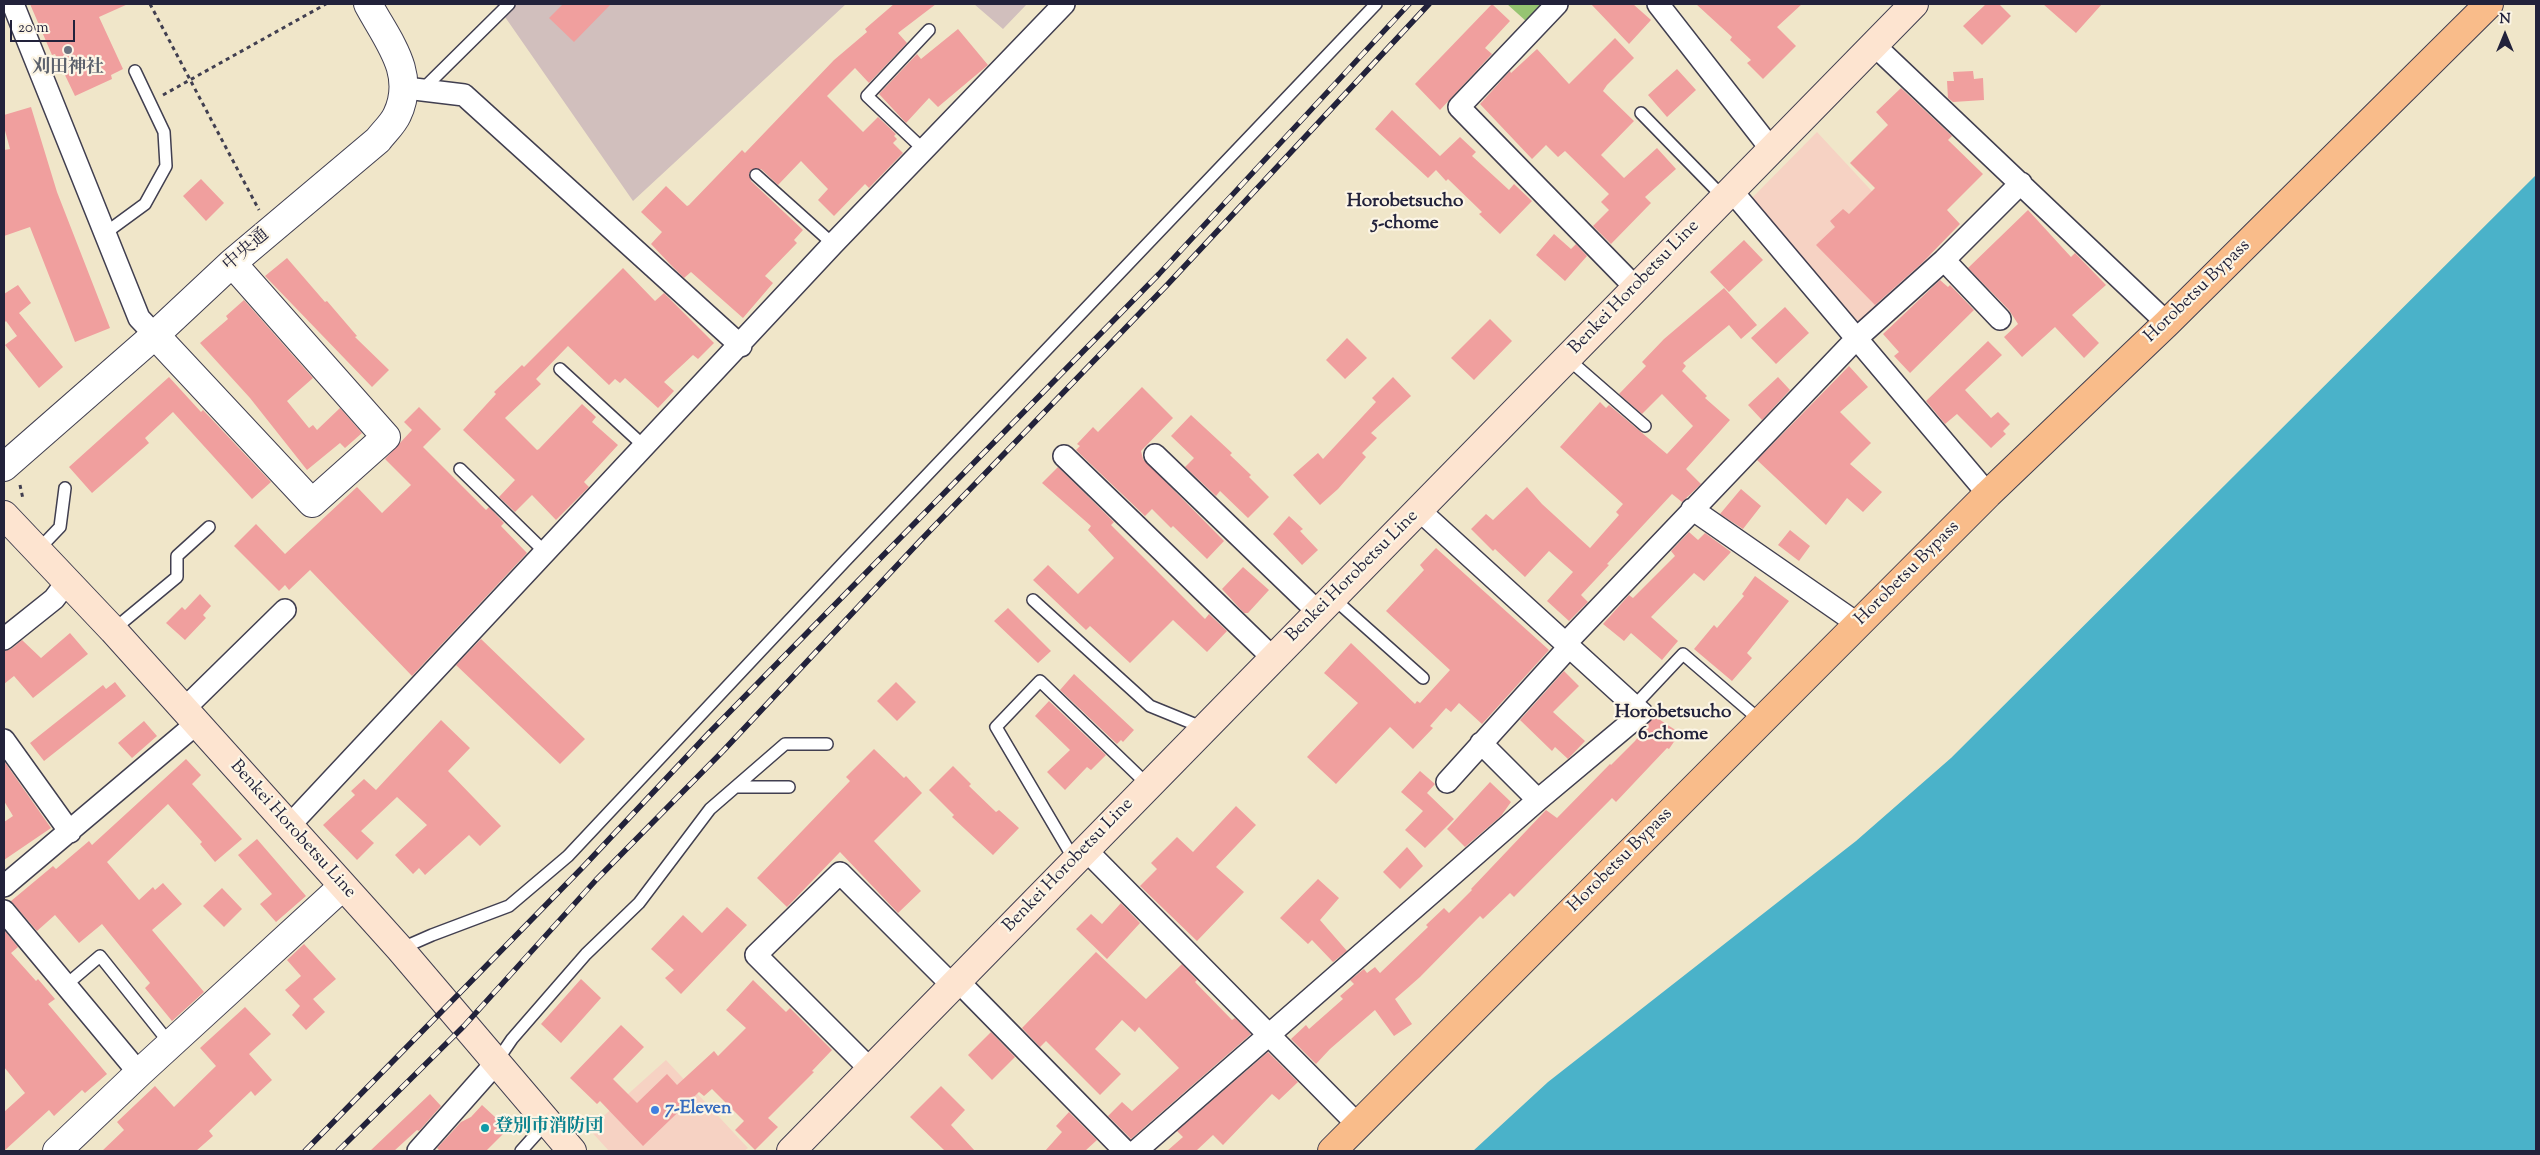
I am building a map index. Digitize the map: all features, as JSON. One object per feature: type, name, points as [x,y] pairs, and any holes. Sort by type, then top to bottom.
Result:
[{"type":"highway","name":"Horobetsu Bypass","points":[[1332,1151],[1988,494],[2167,323],[2489,4]]},
{"type":"main road","name":"Benkei Horobetsu Line","points":[[791,1151],[1914,4]]},
{"type":"main road","name":"Benkei Horobetsu Line","points":[[4,515],[113,630],[342,887],[400,949],[572,1151]]},
{"type":"street","points":[[13,4],[139,318],[312,503],[386,437],[232,263]]},
{"type":"street","points":[[368,4],[414,89],[464,96],[741,346]]},
{"type":"street","points":[[289,826],[741,346],[833,244],[1064,4]]},
{"type":"street","points":[[1557,4],[1459,107],[1635,287]]},
{"type":"street","points":[[1664,6],[1771,149]]},
{"type":"street","points":[[1874,45],[2167,323]]},
{"type":"street","name":"中央通","points":[[4,467],[155,335],[232,263],[378,140],[397,116],[414,89]]},
{"type":"street","points":[[1447,782],[1567,646],[1692,509],[1857,338],[1944,260],[2020,183]]},
{"type":"street","points":[[1727,194],[1857,338],[1988,494]]},
{"type":"street","points":[[1944,260],[2000,319]]},
{"type":"street","points":[[1155,455],[1326,605]]},
{"type":"street","points":[[1064,456],[1273,658]]},
{"type":"street","points":[[1692,509],[1858,624]]},
{"type":"street","points":[[1136,1151],[1268,1034],[1642,712],[1419,510]]},
{"type":"street","points":[[4,639],[54,599],[67,582]]},
{"type":"street","points":[[4,886],[70,832],[190,717],[285,610]]},
{"type":"street","points":[[4,740],[70,832]]},
{"type":"street","points":[[1481,743],[1538,800]]},
{"type":"street","points":[[1080,856],[1268,1034],[1358,1124]]},
{"type":"street","points":[[870,1069],[756,955],[840,873],[955,983],[1124,1151]]},
{"type":"street","points":[[57,1151],[342,887]]},
{"type":"street","points":[[4,911],[139,1073]]},
{"type":"street","points":[[418,1151],[496,1063]]},
{"type":"lane","points":[[414,89],[509,4]]},
{"type":"lane","points":[[400,949],[509,906],[568,856],[832,574],[1376,4]]},
{"type":"lane","points":[[924,150],[867,96],[929,30]]},
{"type":"lane","points":[[104,234],[145,204],[166,166],[164,132],[134,71]]},
{"type":"lane","points":[[1641,113],[1727,194]]},
{"type":"lane","points":[[756,175],[833,244]]},
{"type":"lane","points":[[1567,358],[1645,426]]},
{"type":"lane","points":[[560,369],[645,447]]},
{"type":"lane","points":[[460,468],[546,553]]},
{"type":"lane","points":[[38,550],[60,527],[65,488]]},
{"type":"lane","points":[[113,630],[177,577],[177,556],[209,526]]},
{"type":"lane","points":[[1033,600],[1150,706],[1204,728]]},
{"type":"lane","points":[[1326,605],[1423,678]]},
{"type":"lane","points":[[1634,705],[1683,654],[1761,721]]},
{"type":"lane","points":[[1080,856],[996,727],[1040,681],[1148,785]]},
{"type":"lane","points":[[496,1063],[512,1039],[586,954],[639,903],[710,809],[785,744],[827,744]]},
{"type":"lane","points":[[736,787],[790,787]]},
{"type":"lane","points":[[66,985],[100,956],[171,1045]]},
{"type":"lane","points":[[521,1151],[547,1122]]},
{"type":"path","points":[[150,4],[260,211],[267,204]]},
{"type":"path","points":[[150,103],[190,78],[326,4]]},
{"type":"shaded area","points":[[496,4],[846,4],[633,201]]},
{"type":"shaded area","points":[[974,4],[1027,4],[1003,29]]},
{"type":"shaded area","points":[[1817,132],[1932,256],[1860,324],[1751,199]]},
{"type":"shaded area","points":[[666,1060],[748,1148],[744,1151],[609,1151],[589,1129]]},
{"type":"green space","points":[[1507,4],[1545,4],[1527,22]]},
{"type":"water","points":[[2536,175],[2536,1151],[1473,1151],[1548,1082],[1856,841],[1951,758]]},
{"type":"building","name":"刈田神社","points":[[30,4],[128,4],[99,17],[123,69],[111,75],[112,79],[75,96],[55,54],[52,55]]},
{"type":"building","points":[[563,4],[611,4],[574,42],[549,18]]},
{"type":"building","points":[[894,4],[936,4],[898,33],[907,43],[869,83],[855,68],[827,96],[863,132],[878,117],[896,134],[894,136],[897,139],[893,143],[903,153],[869,188],[865,184],[834,216],[818,200],[828,189],[801,161],[778,185],[761,169],[751,170],[749,174],[751,181],[803,230],[794,240],[797,243],[765,276],[773,283],[743,318],[691,272],[684,278],[669,263],[651,244],[662,232],[641,212],[666,186],[687,206],[689,205],[742,150],[745,153],[834,60],[867,32],[865,29]]},
{"type":"building","points":[[1492,4],[1510,21],[1485,48],[1492,54],[1440,110],[1415,84]]},
{"type":"building","points":[[1591,4],[1633,4],[1651,20],[1629,44]]},
{"type":"building","points":[[1696,4],[1802,4],[1777,27],[1796,46],[1763,79],[1747,63],[1751,60],[1730,40],[1732,37]]},
{"type":"building","points":[[1986,4],[1999,4],[2011,16],[1982,45],[1963,26]]},
{"type":"building","points":[[2043,4],[2102,4],[2076,33]]},
{"type":"building","points":[[958,29],[988,65],[938,107],[929,98],[906,123],[879,94],[917,54],[921,59]]},
{"type":"building","points":[[1615,38],[1634,58],[1603,91],[1634,121],[1601,155],[1624,178],[1657,148],[1676,169],[1645,197],[1651,203],[1611,244],[1593,226],[1609,210],[1601,202],[1609,194],[1565,151],[1558,157],[1546,145],[1532,159],[1480,104],[1510,71],[1511,73],[1537,49],[1569,84]]},
{"type":"building","points":[[1677,69],[1696,90],[1667,117],[1648,95]]},
{"type":"building","points":[[1973,71],[1974,79],[1983,78],[1984,100],[1953,102],[1948,98],[1947,81],[1954,81],[1953,72]]},
{"type":"building","points":[[1901,88],[1952,136],[1948,140],[1983,174],[1947,210],[1960,224],[1923,262],[1875,305],[1816,245],[1835,227],[1830,221],[1843,209],[1849,214],[1875,188],[1850,163],[1888,125],[1876,112]]},
{"type":"building","points":[[31,107],[57,192],[110,328],[75,342],[30,227],[4,236],[4,150],[10,149],[4,127],[4,115]]},
{"type":"building","points":[[1392,110],[1440,156],[1460,137],[1476,152],[1472,156],[1509,190],[1514,184],[1532,201],[1500,234],[1479,214],[1482,212],[1448,179],[1446,181],[1436,170],[1428,178],[1375,129]]},
{"type":"building","points":[[201,179],[224,203],[206,221],[183,196]]},
{"type":"building","points":[[2028,210],[2071,257],[2075,253],[2106,285],[2072,315],[2099,343],[2084,358],[2055,327],[2022,357],[2004,337],[2018,324],[2009,310],[1968,268]]},
{"type":"building","points":[[1554,234],[1571,249],[1576,244],[1587,256],[1565,281],[1536,255]]},
{"type":"building","points":[[1744,240],[1763,260],[1729,292],[1710,272]]},
{"type":"building","points":[[287,258],[325,302],[327,301],[357,336],[355,337],[389,370],[372,387],[265,276]]},
{"type":"building","points":[[623,268],[655,301],[664,293],[714,343],[698,359],[693,355],[664,382],[674,391],[658,408],[625,378],[620,383],[615,379],[609,385],[568,346],[536,379],[541,384],[505,418],[537,450],[582,404],[596,417],[592,422],[618,445],[584,482],[589,487],[556,520],[532,495],[515,512],[499,497],[515,480],[463,430],[496,394],[494,392],[522,365],[524,367]]},
{"type":"building","points":[[1940,280],[1948,287],[1950,285],[1974,310],[1910,373],[1894,356],[1899,352],[1883,334]]},
{"type":"building","points":[[18,285],[31,303],[19,313],[63,367],[39,388],[5,345],[17,336],[6,321],[4,323],[4,294]]},
{"type":"building","points":[[1724,288],[1757,325],[1741,339],[1729,325],[1683,363],[1686,366],[1682,371],[1707,396],[1705,398],[1730,420],[1686,469],[1701,484],[1682,502],[1672,494],[1581,595],[1588,602],[1569,621],[1547,601],[1573,572],[1549,551],[1525,577],[1495,549],[1493,551],[1471,529],[1486,514],[1493,520],[1527,487],[1542,504],[1590,548],[1619,515],[1616,512],[1623,504],[1560,447],[1600,402],[1606,408],[1609,405],[1667,454],[1693,426],[1662,394],[1642,414],[1619,394],[1646,366],[1642,362],[1664,339]]},
{"type":"building","points":[[244,300],[313,378],[287,401],[309,428],[313,425],[317,430],[340,408],[362,433],[345,448],[340,443],[307,470],[250,398],[200,343],[228,319],[226,316]]},
{"type":"building","points":[[1785,307],[1809,333],[1776,364],[1751,338]]},
{"type":"building","points":[[1490,319],[1512,341],[1474,380],[1451,358]]},
{"type":"building","points":[[1347,338],[1367,358],[1345,379],[1326,360]]},
{"type":"building","points":[[1988,341],[2002,355],[1965,390],[1991,418],[1998,412],[2010,424],[2003,431],[2006,434],[1991,448],[1957,414],[1945,424],[1926,401]]},
{"type":"building","points":[[1849,366],[1868,387],[1840,412],[1871,443],[1850,464],[1882,492],[1863,512],[1847,498],[1826,525],[1757,460]]},
{"type":"building","points":[[169,377],[271,482],[252,499],[173,412],[145,438],[149,443],[92,493],[69,467]]},
{"type":"building","points":[[1393,377],[1411,396],[1371,433],[1377,438],[1362,453],[1366,457],[1338,489],[1320,505],[1293,475],[1318,453],[1323,459],[1376,402],[1372,398]]},
{"type":"building","points":[[1778,377],[1790,390],[1762,420],[1748,405]]},
{"type":"building","points":[[1142,387],[1173,418],[1141,451],[1143,459],[1224,541],[1207,559],[1173,526],[1171,528],[1152,509],[1145,516],[1076,450],[1080,446],[1077,444],[1093,427],[1098,432]]},
{"type":"building","points":[[419,407],[441,429],[423,447],[486,510],[489,507],[504,523],[501,526],[527,553],[412,676],[310,570],[289,590],[285,585],[279,591],[234,546],[256,524],[285,554],[357,487],[382,513],[411,485],[385,459],[412,430],[404,422]]},
{"type":"building","points":[[1191,415],[1232,453],[1230,455],[1251,475],[1249,477],[1269,497],[1248,518],[1220,491],[1216,496],[1185,467],[1194,458],[1171,436]]},
{"type":"building","points":[[1058,467],[1114,522],[1111,525],[1205,619],[1209,614],[1227,631],[1207,652],[1173,620],[1130,663],[1090,626],[1086,630],[1033,580],[1048,565],[1078,594],[1114,558],[1088,530],[1091,526],[1042,483]]},
{"type":"building","points":[[1741,489],[1761,506],[1743,529],[1720,514]]},
{"type":"building","points":[[1289,516],[1303,529],[1300,531],[1318,550],[1302,565],[1273,534]]},
{"type":"building","points":[[1790,530],[1810,546],[1799,561],[1778,545]]},
{"type":"building","points":[[1689,532],[1698,540],[1705,533],[1731,552],[1704,581],[1694,573],[1651,617],[1678,641],[1662,660],[1631,633],[1624,641],[1603,624],[1629,595],[1633,598],[1675,556],[1671,551]]},
{"type":"building","points":[[1436,548],[1549,650],[1482,724],[1459,703],[1451,712],[1446,708],[1430,726],[1433,728],[1413,749],[1390,727],[1336,784],[1307,757],[1358,703],[1324,673],[1351,643],[1415,704],[1417,701],[1420,703],[1450,670],[1386,611],[1424,570],[1420,565]]},
{"type":"building","points":[[1243,567],[1269,590],[1248,613],[1244,613],[1222,589]]},
{"type":"building","points":[[1755,576],[1789,601],[1747,653],[1752,658],[1732,681],[1694,649],[1714,625],[1717,628],[1744,596],[1742,594]]},
{"type":"building","points":[[200,594],[211,606],[203,615],[206,618],[185,640],[166,623],[182,607],[185,610]]},
{"type":"building","points":[[1008,608],[1051,651],[1038,663],[994,621]]},
{"type":"building","points":[[70,633],[88,654],[33,698],[14,676],[4,684],[4,651],[11,649],[22,640],[41,658]]},
{"type":"building","points":[[481,639],[585,739],[560,764],[456,665]]},
{"type":"building","points":[[1564,671],[1579,686],[1553,712],[1585,741],[1568,759],[1555,747],[1552,751],[1520,720]]},
{"type":"building","points":[[1074,674],[1134,730],[1123,742],[1121,740],[1117,744],[1060,690]]},
{"type":"building","points":[[115,682],[126,696],[44,761],[30,743],[103,685],[106,689]]},
{"type":"building","points":[[896,682],[916,702],[897,721],[877,701]]},
{"type":"building","points":[[1049,701],[1106,755],[1091,770],[1087,767],[1065,790],[1047,772],[1070,750],[1035,716]]},
{"type":"building","points":[[1654,716],[1680,733],[1669,749],[1667,748],[1616,802],[1612,798],[1514,897],[1510,893],[1483,919],[1480,916],[1420,977],[1395,999],[1412,1024],[1394,1036],[1375,1010],[1330,1049],[1316,1064],[1291,1039],[1306,1025],[1309,1029],[1343,999],[1340,996],[1354,984],[1350,980],[1364,969],[1367,973],[1375,967],[1380,973],[1428,927],[1426,925],[1444,908],[1449,913],[1546,810],[1557,818],[1635,741]]},
{"type":"building","points":[[441,720],[470,748],[448,771],[501,826],[480,846],[469,835],[425,875],[419,868],[413,874],[395,855],[427,825],[397,797],[361,831],[374,843],[357,860],[323,825],[355,795],[351,791],[364,779],[376,790]]},
{"type":"building","points":[[144,721],[157,736],[132,758],[118,743]]},
{"type":"building","points":[[874,749],[904,778],[906,776],[922,793],[874,841],[921,891],[898,913],[840,852],[787,907],[757,878],[850,781],[846,777]]},
{"type":"building","points":[[186,759],[201,775],[192,784],[242,839],[215,862],[200,844],[202,842],[168,804],[107,862],[139,900],[153,887],[155,890],[163,883],[182,904],[152,930],[204,992],[172,1021],[145,988],[150,983],[102,924],[79,943],[55,915],[37,931],[11,901],[53,866],[56,869],[89,841],[92,845]]},
{"type":"building","points":[[4,761],[51,828],[4,860],[4,822],[13,816],[4,801]]},
{"type":"building","points":[[953,766],[971,784],[969,786],[996,812],[999,810],[1019,828],[993,855],[952,817],[954,815],[929,790]]},
{"type":"building","points":[[1420,771],[1435,784],[1427,793],[1454,819],[1425,848],[1405,830],[1423,811],[1401,792]]},
{"type":"building","points":[[1490,782],[1511,802],[1501,816],[1465,847],[1447,829]]},
{"type":"building","points":[[1236,806],[1256,825],[1216,867],[1244,892],[1197,941],[1140,886],[1157,869],[1151,863],[1177,837],[1193,852]]},
{"type":"building","points":[[257,839],[306,896],[276,922],[260,904],[272,894],[238,855]]},
{"type":"building","points":[[1407,847],[1423,866],[1400,889],[1383,872]]},
{"type":"building","points":[[1318,879],[1339,898],[1320,920],[1347,951],[1333,962],[1312,940],[1308,944],[1280,918]]},
{"type":"building","points":[[222,888],[242,909],[224,927],[203,906]]},
{"type":"building","points":[[1121,903],[1140,923],[1107,959],[1076,929],[1091,914],[1102,924]]},
{"type":"building","points":[[727,907],[747,925],[681,994],[665,978],[674,970],[651,949],[683,915],[702,933]]},
{"type":"building","points":[[4,930],[18,947],[11,953],[36,981],[38,979],[55,999],[48,1004],[107,1074],[85,1093],[82,1090],[54,1116],[49,1110],[4,1151],[4,1112],[25,1093],[4,1067]]},
{"type":"building","points":[[304,944],[336,979],[313,999],[325,1012],[306,1030],[292,1015],[300,1006],[285,990],[301,976],[287,960]]},
{"type":"building","points":[[1096,952],[1146,999],[1182,964],[1197,980],[1195,982],[1232,1020],[1235,1018],[1251,1034],[1131,1139],[1108,1116],[1122,1102],[1132,1111],[1179,1068],[1139,1027],[1135,1032],[1122,1020],[1095,1049],[1121,1074],[1100,1095],[1046,1041],[1040,1047],[1022,1028]]},
{"type":"building","points":[[581,979],[601,998],[561,1043],[541,1024]]},
{"type":"building","points":[[753,980],[786,1012],[790,1008],[832,1050],[812,1071],[814,1072],[768,1118],[778,1127],[755,1150],[735,1130],[744,1121],[712,1089],[704,1096],[699,1092],[643,1146],[600,1101],[597,1104],[570,1078],[621,1025],[644,1047],[613,1079],[637,1103],[667,1074],[677,1085],[714,1051],[718,1056],[746,1028],[726,1010]]},
{"type":"building","points":[[245,1007],[271,1034],[249,1054],[272,1080],[255,1096],[251,1091],[209,1131],[213,1136],[196,1151],[102,1151],[124,1130],[117,1122],[155,1086],[174,1107],[216,1066],[200,1048]]},
{"type":"building","points":[[991,1032],[1015,1057],[992,1080],[968,1055]]},
{"type":"building","points":[[1268,1052],[1298,1082],[1279,1100],[1272,1094],[1223,1145],[1213,1135],[1196,1151],[1167,1151],[1183,1137],[1177,1131]]},
{"type":"building","points":[[941,1086],[965,1110],[951,1125],[975,1151],[945,1151],[910,1117]]},
{"type":"building","points":[[430,1094],[441,1106],[419,1131],[417,1130],[394,1151],[370,1151]]},
{"type":"building","points":[[482,1105],[508,1129],[486,1151],[440,1151],[437,1148],[461,1122],[471,1117]]},
{"type":"building","points":[[1069,1112],[1097,1140],[1085,1151],[1045,1151],[1062,1132],[1056,1126]]},
{"type":"railway","points":[[305,1151],[583,867],[707,735],[1159,274],[1409,4]]},
{"type":"railway","points":[[338,1151],[464,1026],[596,880],[723,751],[920,541],[1168,284],[1429,4]]},
{"type":"place","name":"刈田神社","points":[[68,50]]},
{"type":"place","name":"7-Eleven","points":[[655,1110]]},
{"type":"place","name":"登別市消防団","points":[[485,1128]]},
{"type":"district","name":"Horobetsucho 5-chome","points":[[1405,214]]},
{"type":"district","name":"Horobetsucho 6-chome","points":[[1673,725]]}]
